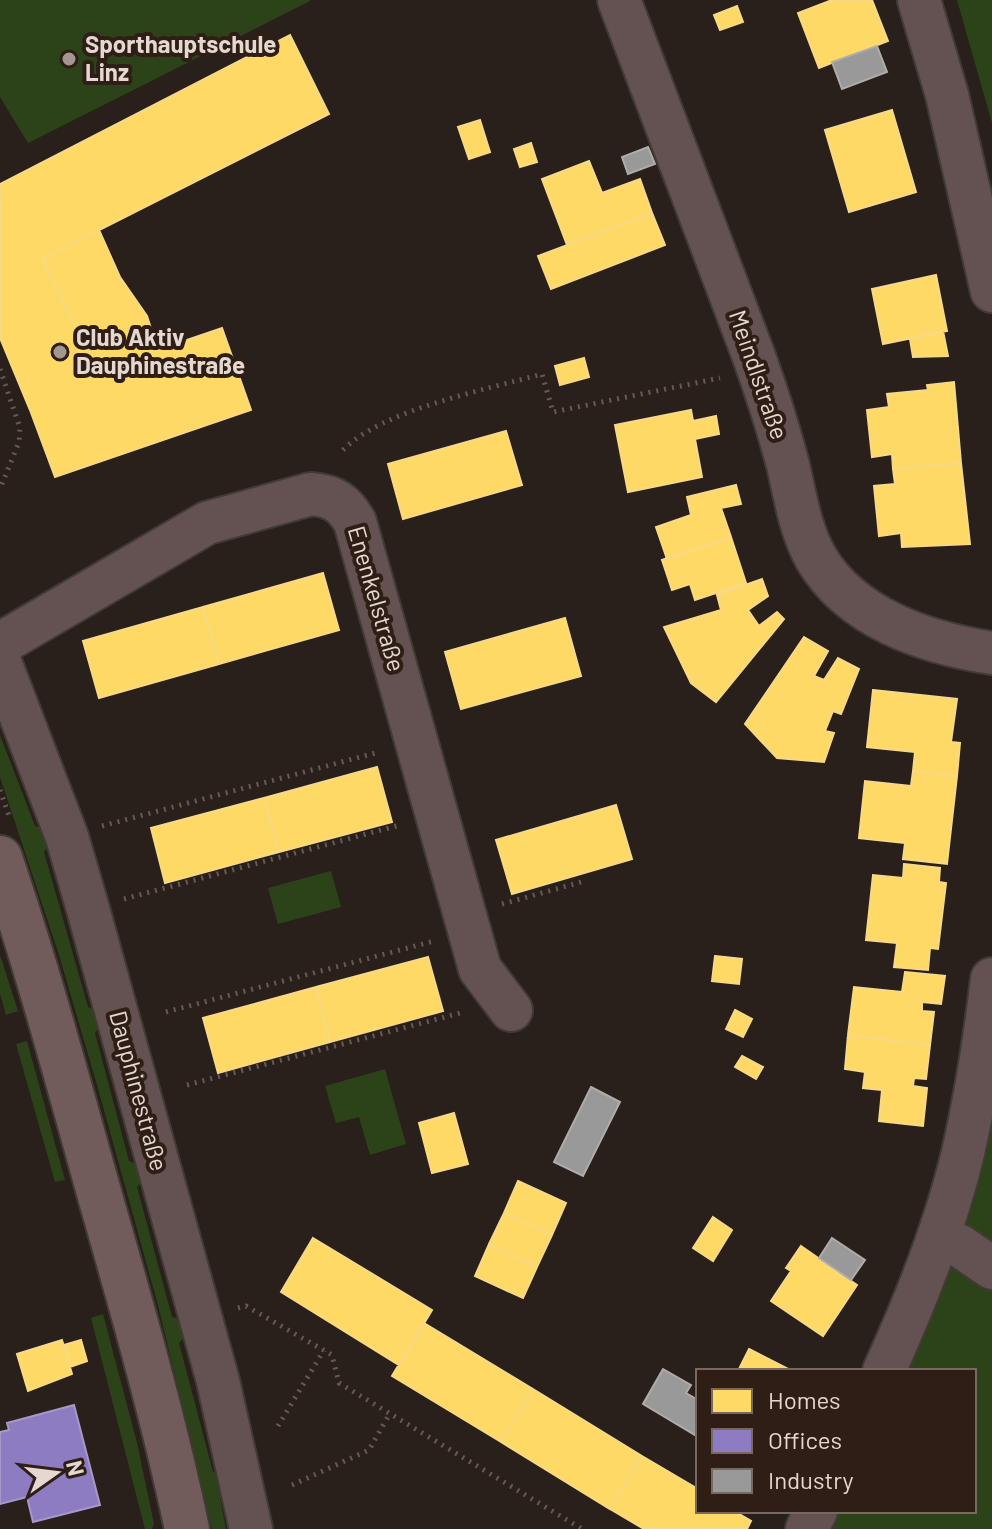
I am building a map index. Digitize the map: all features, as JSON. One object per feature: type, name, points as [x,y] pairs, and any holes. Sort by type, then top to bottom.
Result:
[{"type":"main road","points":[[0,858],[106,1215],[147,1363],[187,1529]]},
{"type":"street","name":"Meindlstraße","points":[[619,0],[771,405],[801,519],[814,555],[830,579],[849,599],[877,618],[944,643],[992,653]]},
{"type":"street","points":[[919,0],[947,95],[992,291]]},
{"type":"street","name":"Enenkelstraße","points":[[0,644],[207,523],[311,494],[328,495],[345,506],[355,522],[491,1010]]},
{"type":"street","name":"Dauphinestraße","points":[[0,662],[67,837],[88,909],[218,1381],[251,1529]]},
{"type":"street","points":[[885,1369],[963,1251],[962,1155],[981,1064],[992,979]]},
{"type":"path","points":[[0,369],[20,428],[19,442],[0,489]]},
{"type":"path","points":[[343,450],[354,439],[423,408],[542,374],[553,412],[721,378]]},
{"type":"path","points":[[67,837],[383,751]]},
{"type":"path","points":[[88,909],[404,824]]},
{"type":"path","points":[[497,905],[585,881]]},
{"type":"path","points":[[166,1012],[436,940]]},
{"type":"path","points":[[187,1085],[491,1010]]},
{"type":"path","points":[[200,1318],[246,1306],[332,1355],[339,1383],[582,1529]]},
{"type":"path","points":[[278,1426],[324,1350]]},
{"type":"path","points":[[292,1485],[369,1450],[390,1413]]},
{"type":"green space","points":[[0,0],[310,1],[28,143],[0,97]]},
{"type":"green space","points":[[957,0],[992,0],[992,123]]},
{"type":"green space","points":[[0,735],[35,826],[48,830],[51,842],[44,852],[88,1007],[99,1011],[103,1024],[95,1033],[129,1161],[142,1166],[145,1178],[137,1187],[172,1317],[185,1321],[188,1333],[179,1343],[213,1472],[224,1476],[227,1489],[220,1498],[226,1529],[212,1529],[158,1305],[97,1085],[59,955],[0,777]]},
{"type":"green space","points":[[331,871],[341,907],[278,924],[268,888]]},
{"type":"green space","points":[[0,955],[18,1011],[6,1015],[0,994]]},
{"type":"green space","points":[[27,1041],[65,1180],[55,1182],[16,1044]]},
{"type":"green space","points":[[992,1067],[992,1256],[951,1224]]},
{"type":"green space","points":[[385,1069],[406,1144],[370,1155],[359,1117],[336,1123],[325,1086]]},
{"type":"green space","points":[[951,1267],[992,1282],[992,1529],[822,1529],[831,1513],[976,1513],[976,1369],[905,1369]]},
{"type":"green space","points":[[103,1314],[137,1443],[154,1524],[152,1529],[145,1529],[91,1318]]},
{"type":"building: Homes","points":[[832,0],[872,0],[888,41],[819,68],[798,13]]},
{"type":"building: Homes","points":[[737,6],[743,22],[720,30],[714,15]]},
{"type":"building: Homes","points":[[290,35],[329,114],[42,259],[71,317],[93,372],[222,328],[251,410],[55,477],[0,338],[0,184]]},
{"type":"building: Homes","points":[[892,110],[916,192],[849,212],[825,130]]},
{"type":"building: Homes","points":[[480,120],[490,152],[469,159],[458,127]]},
{"type":"building: Homes","points":[[531,143],[537,162],[520,167],[514,149]]},
{"type":"building: Homes","points":[[589,161],[602,193],[640,179],[652,213],[567,245],[542,179]]},
{"type":"building: Homes","points":[[652,213],[665,245],[551,289],[538,256]]},
{"type":"building: Homes","points":[[99,230],[120,277],[147,316],[158,350],[93,372],[71,317],[42,259]]},
{"type":"building: Homes","points":[[936,275],[947,331],[883,344],[872,289]]},
{"type":"building: Homes","points":[[943,331],[948,356],[913,357],[910,339]]},
{"type":"building: Homes","points":[[584,358],[589,377],[560,385],[555,366]]},
{"type":"building: Homes","points":[[954,382],[961,463],[893,469],[892,454],[872,457],[867,410],[889,407],[887,394],[928,390],[927,385]]},
{"type":"building: Homes","points":[[691,410],[693,421],[716,416],[719,434],[695,439],[702,477],[628,492],[615,425]]},
{"type":"building: Homes","points":[[506,431],[522,485],[403,519],[388,464]]},
{"type":"building: Homes","points":[[961,463],[970,544],[902,547],[901,533],[879,536],[874,486],[895,484],[893,469]]},
{"type":"building: Homes","points":[[736,485],[741,504],[721,508],[731,537],[667,559],[656,527],[691,515],[687,497]]},
{"type":"building: Homes","points":[[731,537],[746,583],[695,600],[690,584],[672,590],[662,560]]},
{"type":"building: Homes","points":[[323,573],[339,630],[219,664],[203,607]]},
{"type":"building: Homes","points":[[762,579],[768,596],[748,610],[759,626],[777,612],[784,619],[716,702],[691,683],[664,627],[721,610],[717,595]]},
{"type":"building: Homes","points":[[203,607],[219,664],[99,698],[83,641]]},
{"type":"building: Homes","points":[[565,618],[581,676],[461,709],[445,652]]},
{"type":"building: Homes","points":[[804,637],[828,651],[814,676],[824,680],[838,658],[859,669],[841,714],[833,711],[825,731],[834,733],[824,762],[777,758],[745,724]]},
{"type":"building: Homes","points":[[873,690],[957,699],[951,742],[960,743],[957,776],[913,771],[915,752],[867,747]]},
{"type":"building: Homes","points":[[377,767],[392,822],[279,852],[264,798]]},
{"type":"building: Homes","points":[[913,771],[957,776],[947,864],[903,859],[905,843],[859,838],[865,781],[911,786]]},
{"type":"building: Homes","points":[[264,798],[279,852],[165,883],[151,828]]},
{"type":"building: Homes","points":[[616,805],[632,859],[512,894],[496,840]]},
{"type":"building: Homes","points":[[904,864],[940,868],[939,882],[946,883],[938,949],[930,948],[928,970],[894,967],[897,943],[866,940],[873,875],[903,878]]},
{"type":"building: Homes","points":[[715,956],[742,959],[739,984],[712,981]]},
{"type":"building: Homes","points":[[428,957],[443,1011],[330,1042],[316,987]]},
{"type":"building: Homes","points":[[905,972],[945,976],[941,1004],[922,1002],[922,1011],[934,1012],[930,1045],[848,1035],[854,987],[902,992]]},
{"type":"building: Homes","points":[[316,987],[330,1042],[218,1073],[203,1018]]},
{"type":"building: Homes","points":[[735,1010],[752,1019],[743,1037],[726,1029]]},
{"type":"building: Homes","points":[[848,1035],[930,1045],[926,1079],[914,1078],[913,1086],[927,1088],[923,1126],[879,1121],[882,1090],[863,1088],[865,1072],[845,1069]]},
{"type":"building: Homes","points":[[742,1056],[763,1067],[756,1079],[735,1067]]},
{"type":"building: Homes","points":[[454,1113],[468,1164],[432,1173],[419,1123]]},
{"type":"building: Homes","points":[[518,1181],[566,1203],[552,1235],[504,1213]]},
{"type":"building: Homes","points":[[504,1213],[552,1235],[537,1267],[489,1244]]},
{"type":"building: Homes","points":[[713,1217],[732,1230],[713,1261],[693,1248]]},
{"type":"building: Homes","points":[[313,1238],[432,1310],[399,1365],[281,1292]]},
{"type":"building: Homes","points":[[489,1244],[537,1267],[523,1298],[475,1276]]},
{"type":"building: Homes","points":[[801,1246],[857,1285],[823,1336],[771,1301],[791,1271],[786,1268]]},
{"type":"building: Homes","points":[[424,1323],[533,1389],[501,1442],[392,1376]]},
{"type":"building: Homes","points":[[62,1340],[72,1374],[28,1391],[17,1354]]},
{"type":"building: Homes","points":[[81,1340],[87,1361],[70,1367],[64,1345]]},
{"type":"building: Homes","points":[[749,1349],[788,1369],[739,1369]]},
{"type":"building: Homes","points":[[533,1389],[642,1456],[610,1509],[501,1442]]},
{"type":"building: Homes","points":[[642,1456],[696,1488],[696,1513],[737,1513],[751,1521],[747,1529],[644,1529],[610,1509]]},
{"type":"building: Offices","points":[[74,1405],[100,1505],[33,1522],[27,1497],[0,1504],[0,1432],[9,1430],[7,1423]]},
{"type":"building: Industry","points":[[877,46],[887,72],[842,89],[832,62]]},
{"type":"building: Industry","points":[[648,147],[655,164],[628,174],[622,157]]},
{"type":"building: Industry","points":[[591,1087],[620,1102],[583,1176],[554,1162]]},
{"type":"building: Industry","points":[[832,1238],[865,1260],[851,1280],[819,1258]]},
{"type":"building: Industry","points":[[663,1369],[691,1385],[686,1393],[696,1399],[695,1435],[643,1404]]},
{"type":"place","name":"Sporthauptschule Linz","points":[[69,59]]},
{"type":"place","name":"Club Aktiv Dauphinestraße","points":[[60,352]]}]
